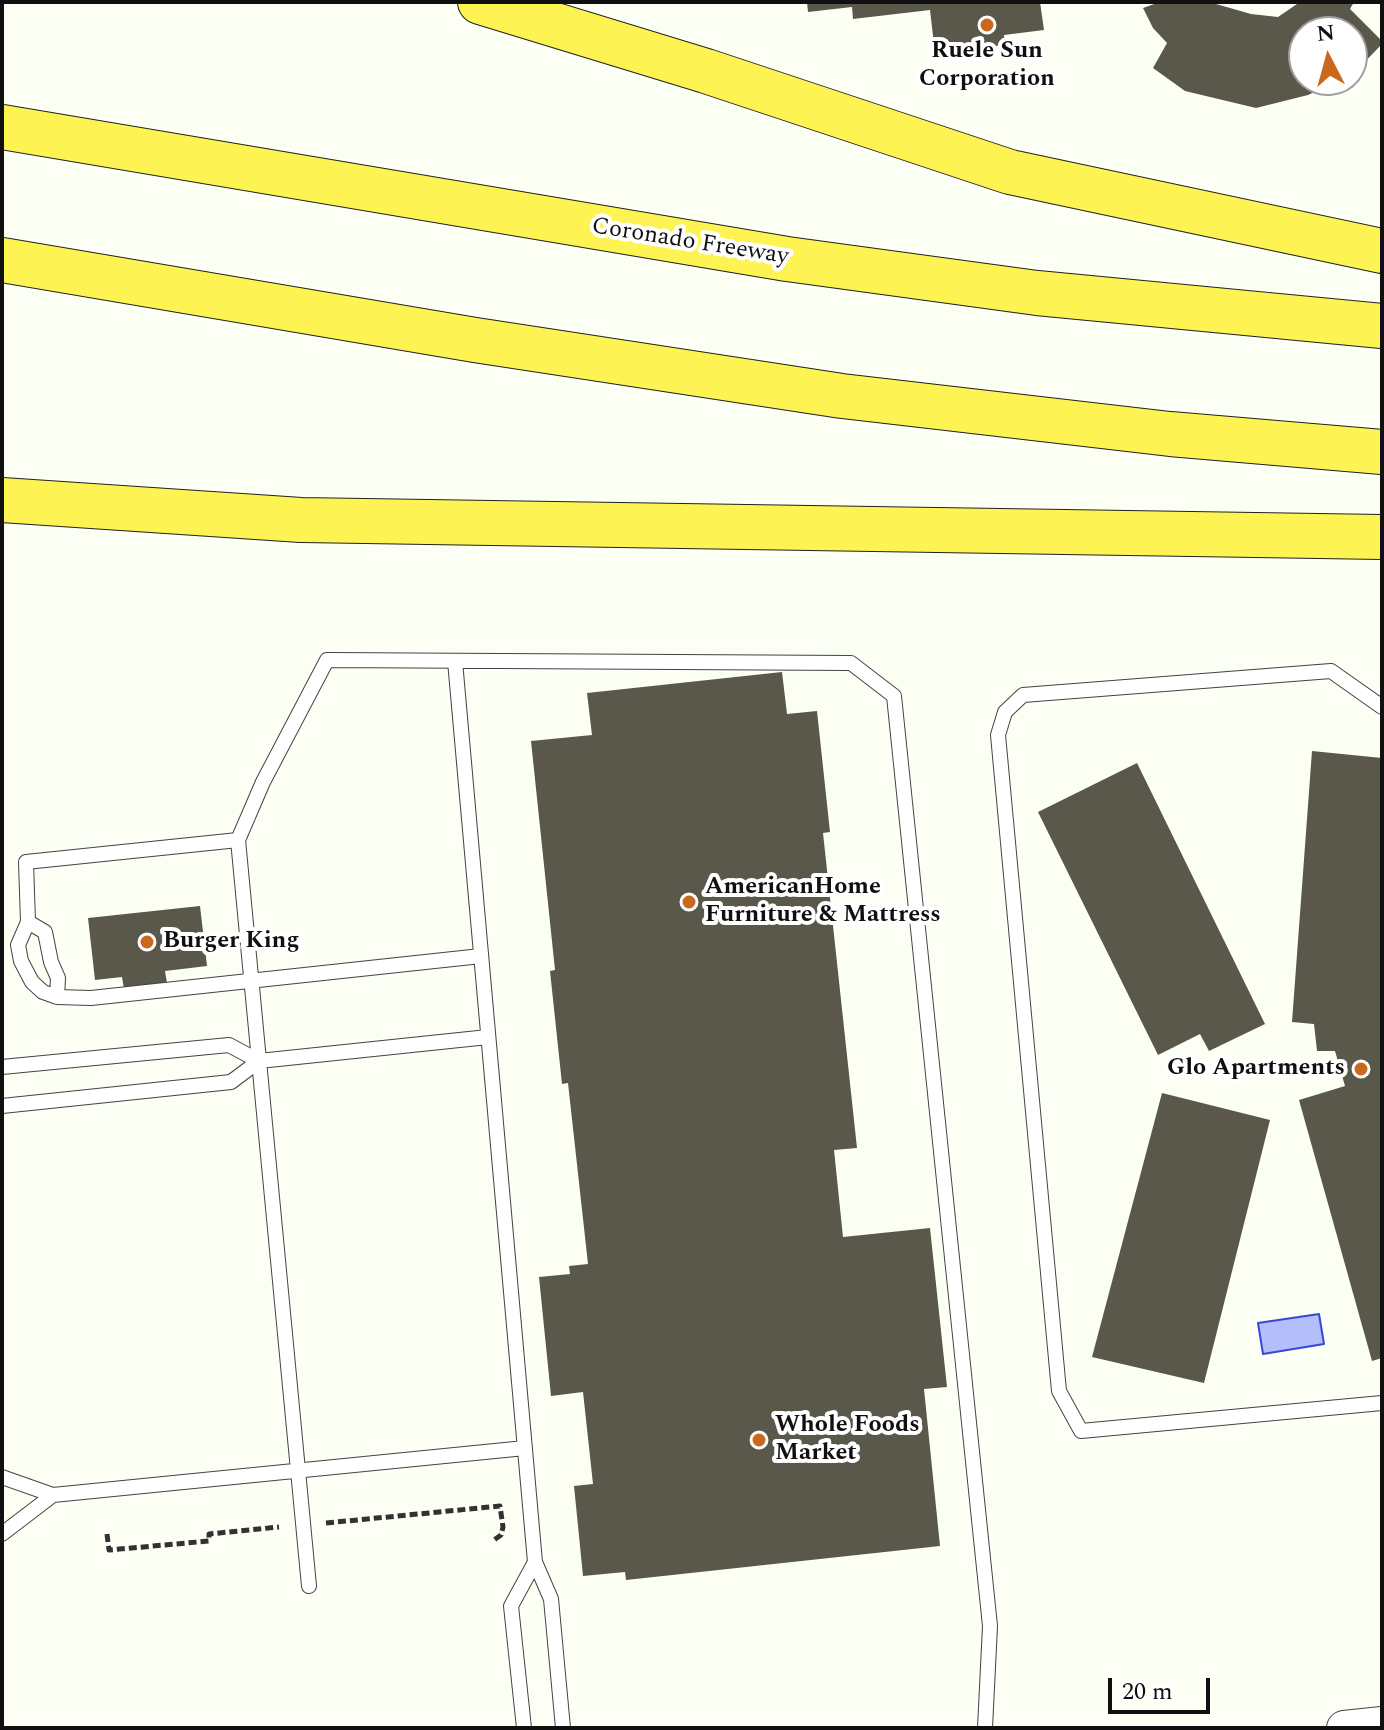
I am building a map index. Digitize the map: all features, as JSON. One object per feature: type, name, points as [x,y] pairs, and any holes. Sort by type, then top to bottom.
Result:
[{"type":"highway","points":[[480,2],[706,71],[1010,172],[1382,251]]},
{"type":"highway","name":"Coronado Freeway","points":[[2,127],[787,259],[1051,294],[1382,326]]},
{"type":"highway","points":[[2,260],[475,340],[842,396],[1170,434],[1382,452]]},
{"type":"highway","points":[[2,500],[301,520],[1382,537]]},
{"type":"street","points":[[1344,1728],[1382,1724]]},
{"type":"lane","points":[[309,1586],[238,840],[263,782],[327,660],[851,663],[894,696],[990,1626],[985,1728]]},
{"type":"lane","points":[[455,661],[535,1562],[551,1599],[563,1728]]},
{"type":"lane","points":[[1382,707],[1331,671],[1023,695],[1005,712],[998,735],[1059,1391],[1081,1431],[1382,1403]]},
{"type":"lane","points":[[238,840],[26,862],[28,922],[18,945],[21,961],[32,982],[43,992],[57,997],[125,995],[481,956]]},
{"type":"lane","points":[[28,922],[45,932],[58,978],[57,997]]},
{"type":"lane","points":[[2,1106],[231,1082],[259,1061],[488,1037]]},
{"type":"lane","points":[[2,1067],[229,1045],[259,1061]]},
{"type":"lane","points":[[2,1477],[53,1495],[525,1448]]},
{"type":"lane","points":[[2,1534],[53,1495]]},
{"type":"lane","points":[[524,1728],[511,1606],[535,1562]]},
{"type":"path","points":[[321,1524],[500,1506],[503,1527],[501,1535],[494,1540]]},
{"type":"path","points":[[107,1534],[109,1550],[209,1541],[209,1534],[286,1527]]},
{"type":"water","points":[[1319,1314],[1324,1344],[1263,1354],[1258,1323]]},
{"type":"building","name":"Ruele Sun Corporation","points":[[807,2],[1040,2],[1044,30],[1004,35],[1005,45],[935,53],[930,10],[853,19],[852,7],[808,12]]},
{"type":"building","points":[[1160,2],[1217,2],[1251,14],[1278,17],[1296,2],[1354,2],[1350,9],[1357,16],[1288,16],[1288,96],[1304,96],[1256,108],[1185,91],[1153,68],[1167,43],[1153,28],[1143,8]]},
{"type":"building","points":[[1368,27],[1382,41],[1368,58]]},
{"type":"building","points":[[782,672],[787,714],[817,711],[830,832],[823,833],[857,1148],[834,1150],[843,1237],[930,1228],[947,1387],[924,1389],[940,1546],[626,1580],[625,1572],[583,1576],[574,1486],[593,1484],[583,1392],[551,1396],[539,1277],[570,1274],[569,1266],[588,1264],[568,1083],[562,1084],[550,971],[555,970],[531,741],[592,735],[587,693]]},
{"type":"building","name":"Glo Apartments","points":[[1312,751],[1382,758],[1382,1358],[1372,1361],[1299,1100],[1345,1086],[1335,1051],[1317,1051],[1314,1024],[1292,1022]]},
{"type":"building","name":"Glo Apartments","points":[[1137,763],[1265,1024],[1209,1051],[1200,1034],[1158,1055],[1038,812]]},
{"type":"building","name":"Burger King","points":[[200,906],[207,966],[165,971],[167,983],[124,989],[122,977],[95,980],[88,918]]},
{"type":"building","name":"Glo Apartments","points":[[1162,1093],[1270,1120],[1204,1383],[1092,1357]]},
{"type":"place","name":"Ruele Sun Corporation","points":[[987,25]]},
{"type":"place","name":"AmericanHome Furniture & Mattress","points":[[689,902]]},
{"type":"place","name":"Burger King","points":[[147,942]]},
{"type":"place","name":"Glo Apartments","points":[[1361,1069]]},
{"type":"place","name":"Whole Foods Market","points":[[759,1440]]}]
